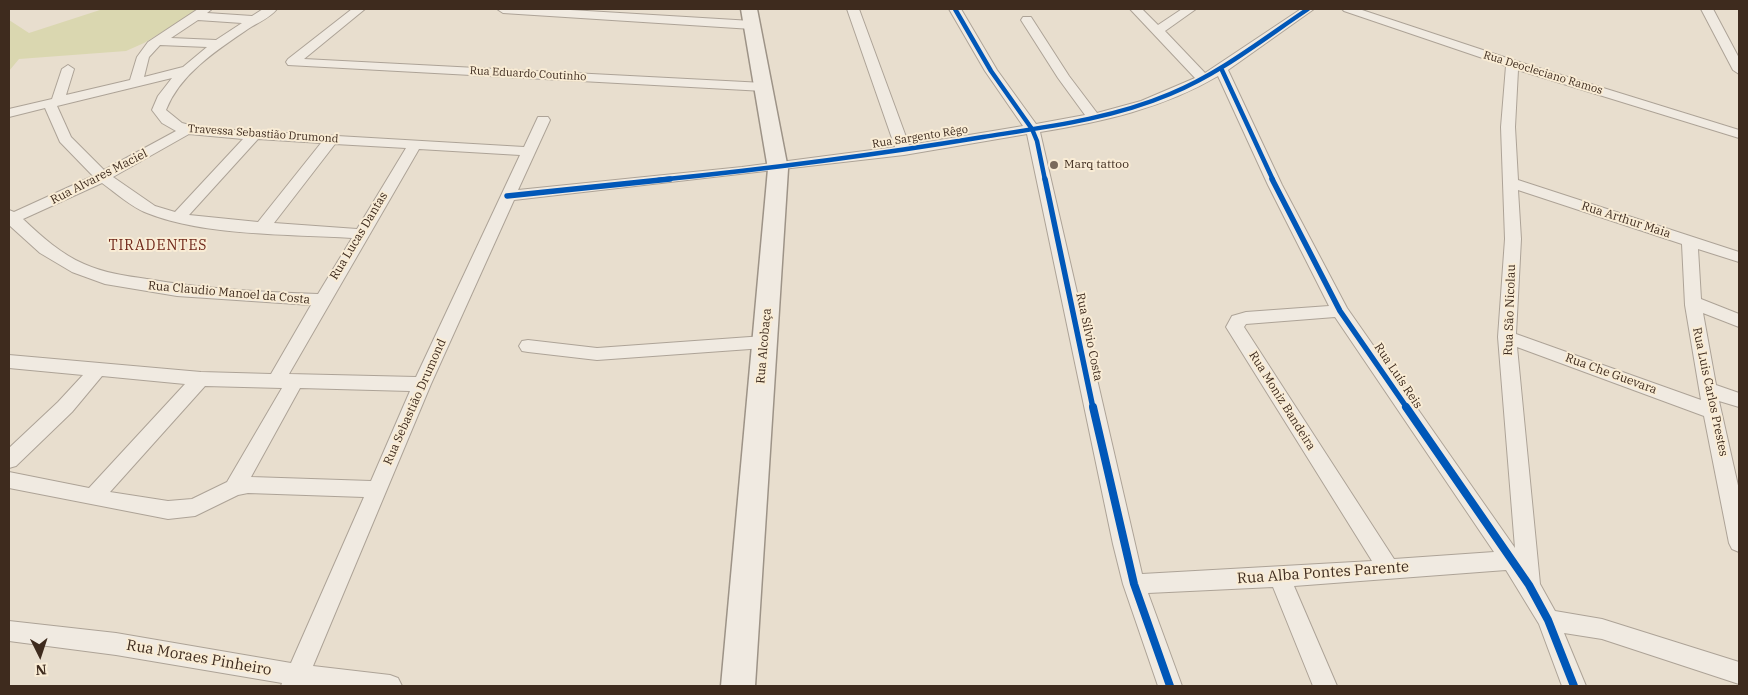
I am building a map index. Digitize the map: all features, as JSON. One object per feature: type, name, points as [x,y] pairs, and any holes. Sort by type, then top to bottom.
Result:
[{"type":"main road","name":"Rua Alcobaça","points":[[738,686],[778,169],[750,17]]},
{"type":"street","points":[[136,82],[143,57],[156,40],[206,9]]},
{"type":"street","name":"Travessa Sebastião Drumond","points":[[271,9],[219,44],[188,70],[161,101],[159,110],[165,119],[187,130],[527,151]]},
{"type":"street","name":"Rua Eduardo Coutinho","points":[[359,9],[292,62],[764,87]]},
{"type":"street","points":[[504,9],[750,17]]},
{"type":"street","points":[[853,9],[904,151]]},
{"type":"street","name":"Rua Sílvio Costa","points":[[955,9],[991,71],[1032,129],[1038,141],[1071,308],[1134,584],[1170,686]]},
{"type":"street","points":[[1136,9],[1204,79]]},
{"type":"street","points":[[1158,31],[1190,9]]},
{"type":"street","name":"Rua Sargento Rêgo","points":[[507,196],[778,169],[904,151],[1094,118],[1139,107],[1204,79],[1308,9]]},
{"type":"street","name":"Rua Deocleciano Ramos","points":[[1348,9],[1512,64],[1739,134]]},
{"type":"street","points":[[1706,9],[1739,70]]},
{"type":"street","points":[[194,16],[254,20]]},
{"type":"street","points":[[1027,20],[1064,78],[1094,118]]},
{"type":"street","points":[[156,40],[219,44]]},
{"type":"street","name":"Rua São Nicolau","points":[[1512,64],[1508,127],[1513,240],[1508,336],[1529,585]]},
{"type":"street","name":"Rua Luís Reis","points":[[1221,68],[1275,185],[1340,311],[1529,585],[1548,620],[1574,686]]},
{"type":"street","points":[[68,69],[54,102],[65,139],[103,176],[150,209],[178,218],[262,228],[360,234]]},
{"type":"street","points":[[9,113],[188,70]]},
{"type":"street","name":"Rua Sebastião Drumond","points":[[296,681],[422,384],[527,151],[543,120]]},
{"type":"street","name":"Rua Alvares Maciel","points":[[10,218],[103,176],[187,130]]},
{"type":"street","points":[[178,218],[254,135]]},
{"type":"street","points":[[262,228],[331,140]]},
{"type":"street","name":"Rua Lucas Dantas","points":[[275,382],[321,300],[414,144]]},
{"type":"street","name":"Rua Arthur Maia","points":[[1511,183],[1739,257]]},
{"type":"street","name":"Rua Claudio Manoel da Costa","points":[[10,218],[46,249],[78,268],[105,278],[186,291],[266,298],[321,300]]},
{"type":"street","name":"Rua Luis Carlos Prestes","points":[[1690,240],[1693,302],[1714,412],[1734,480],[1739,543]]},
{"type":"street","points":[[1693,302],[1739,320]]},
{"type":"street","name":"Rua Moniz Bandeira","points":[[1340,311],[1246,318],[1238,320],[1236,327],[1388,568]]},
{"type":"street","name":"Rua Che Guevara","points":[[1508,336],[1714,412]]},
{"type":"street","points":[[528,346],[597,354],[764,342]]},
{"type":"street","points":[[9,360],[201,379],[422,384]]},
{"type":"street","points":[[9,460],[65,407],[97,370]]},
{"type":"street","points":[[93,497],[201,379]]},
{"type":"street","points":[[234,488],[295,381]]},
{"type":"street","points":[[1709,390],[1739,400]]},
{"type":"street","points":[[9,480],[144,507],[178,510],[196,507],[234,488],[279,485],[316,489],[376,489]]},
{"type":"street","name":"Rua Alba Pontes Parente","points":[[1134,584],[1280,577],[1511,560]]},
{"type":"street","points":[[1280,577],[1325,686]]},
{"type":"street","points":[[1548,620],[1602,629],[1739,673]]},
{"type":"street","name":"Rua Moraes Pinheiro","points":[[9,631],[116,644],[296,681],[390,686]]},
{"type":"shaded area","points":[[103,9],[200,9],[144,43],[126,51],[19,59],[9,71],[9,20],[29,33]]},
{"type":"cycle path","points":[[955,9],[991,71],[1032,129],[1037,141],[1069,299],[1123,544],[1134,584],[1170,686]]},
{"type":"cycle path","points":[[507,196],[742,171],[860,156],[1099,117],[1146,104],[1188,87],[1241,56],[1308,9]]},
{"type":"cycle path","points":[[1221,68],[1275,185],[1340,311],[1529,585],[1548,620],[1574,686]]},
{"type":"place","name":"Marq tattoo","points":[[1054,165]]},
{"type":"district","name":"TIRADENTES","points":[[158,246]]}]
